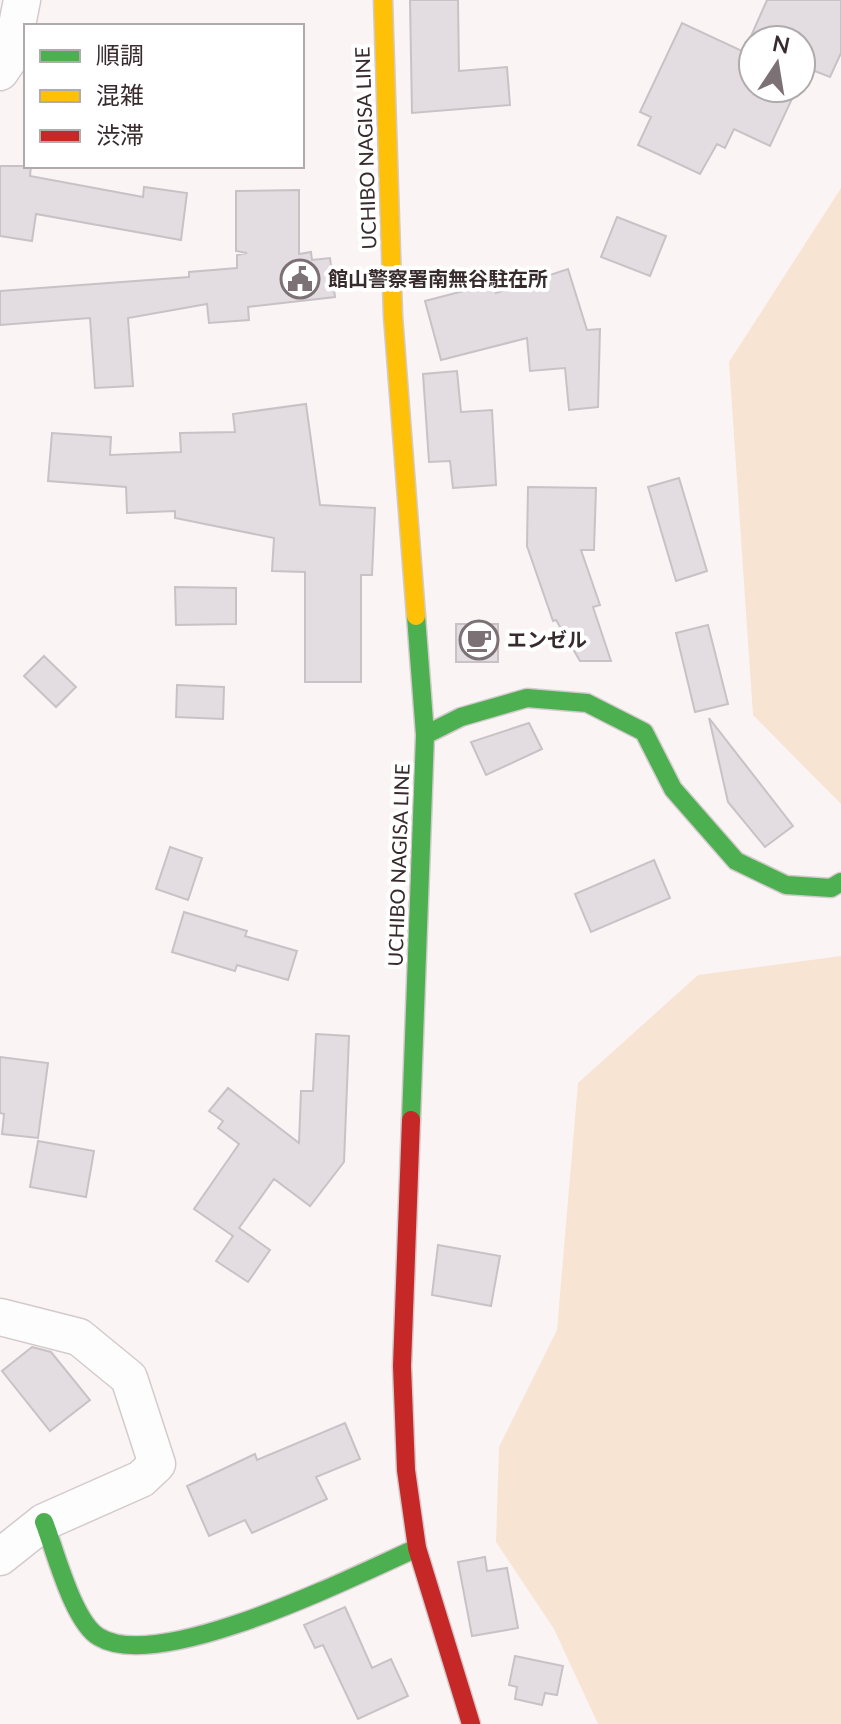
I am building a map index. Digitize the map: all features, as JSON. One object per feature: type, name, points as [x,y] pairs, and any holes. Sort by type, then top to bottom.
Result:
[{"type":"main road","name":"UCHIBO NAGISA LINE","points":[[383,0],[393,316],[425,735],[402,1366],[406,1470],[417,1548],[471,1724]]},
{"type":"main road","points":[[425,735],[461,717],[527,698],[587,703],[644,732],[673,789],[736,861],[786,885],[831,888],[841,882]]},
{"type":"main road","points":[[44,1522],[83,1617],[100,1638],[128,1645],[165,1645],[209,1635],[417,1548]]},
{"type":"street","points":[[0,72],[11,56],[22,0]]},
{"type":"street","points":[[0,1317],[79,1337],[129,1378],[157,1464],[141,1479],[44,1522],[0,1557]]},
{"type":"shaded area","points":[[841,188],[841,804],[753,715],[729,362]]},
{"type":"shaded area","points":[[841,956],[841,1724],[598,1724],[554,1629],[496,1542],[499,1447],[557,1330],[578,1083],[698,975]]},
{"type":"building","points":[[410,0],[458,0],[459,71],[507,67],[510,105],[412,113]]},
{"type":"building","points":[[767,0],[841,0],[841,53],[830,77],[817,72],[817,24],[756,24]]},
{"type":"building","points":[[682,23],[737,49],[737,104],[790,104],[770,146],[734,129],[725,148],[717,144],[700,174],[638,145],[651,117],[640,112]]},
{"type":"building","points":[[0,166],[24,166],[31,168],[30,176],[143,197],[144,187],[187,193],[181,240],[36,214],[32,241],[0,236]]},
{"type":"building","points":[[299,190],[299,254],[311,252],[312,260],[330,258],[335,297],[248,307],[249,320],[209,323],[207,304],[128,318],[133,386],[95,388],[90,318],[0,325],[0,291],[189,277],[189,272],[237,268],[237,255],[247,253],[236,251],[236,191]]},
{"type":"building","points":[[617,217],[666,236],[650,276],[601,257]]},
{"type":"building","points":[[568,269],[587,330],[600,329],[598,407],[569,410],[565,368],[530,371],[527,338],[441,360],[425,301],[494,283],[496,293]]},
{"type":"building","points":[[457,371],[461,412],[492,410],[496,485],[453,488],[450,461],[429,462],[423,374]]},
{"type":"building","points":[[306,404],[320,505],[375,508],[372,575],[361,575],[361,682],[305,682],[305,572],[272,571],[274,538],[175,518],[175,511],[127,513],[126,487],[48,481],[52,433],[111,437],[110,455],[181,452],[180,433],[235,432],[233,414]]},
{"type":"building","points":[[679,478],[707,571],[676,581],[648,487]]},
{"type":"building","points":[[528,487],[596,488],[594,550],[581,550],[600,605],[593,607],[611,661],[580,661],[556,620],[553,621],[527,546]]},
{"type":"building","points":[[175,587],[236,588],[236,624],[176,625]]},
{"type":"building","points":[[456,624],[498,624],[498,662],[456,662]]},
{"type":"building","points":[[708,625],[728,704],[695,712],[676,633]]},
{"type":"building","points":[[44,656],[76,687],[56,707],[24,676]]},
{"type":"building","points":[[177,685],[224,687],[223,719],[176,717]]},
{"type":"building","points":[[709,718],[793,826],[765,847],[728,802]]},
{"type":"building","points":[[529,723],[542,749],[486,775],[471,742]]},
{"type":"building","points":[[170,847],[202,858],[188,900],[156,889]]},
{"type":"building","points":[[654,860],[670,898],[591,932],[575,894]]},
{"type":"building","points":[[184,912],[247,931],[245,936],[297,951],[288,980],[237,965],[235,971],[172,952]]},
{"type":"building","points":[[316,1034],[349,1036],[344,1162],[310,1206],[274,1179],[239,1228],[270,1250],[248,1282],[216,1261],[233,1236],[194,1209],[239,1144],[218,1128],[223,1121],[209,1111],[228,1088],[299,1143],[301,1091],[313,1091]]},
{"type":"building","points":[[0,1057],[48,1063],[38,1138],[2,1134],[4,1114],[0,1113]]},
{"type":"building","points":[[38,1141],[94,1151],[86,1197],[30,1187]]},
{"type":"building","points":[[438,1245],[500,1256],[491,1306],[432,1295]]},
{"type":"building","points":[[32,1347],[51,1352],[90,1400],[50,1431],[2,1371]]},
{"type":"building","points":[[345,1423],[360,1459],[316,1477],[327,1499],[252,1533],[245,1520],[209,1536],[187,1486],[255,1454],[257,1460]]},
{"type":"building","points":[[485,1557],[487,1571],[507,1568],[518,1628],[472,1636],[458,1562]]},
{"type":"building","points":[[345,1607],[372,1668],[391,1659],[408,1696],[358,1719],[323,1645],[315,1648],[304,1625]]},
{"type":"building","points":[[515,1656],[563,1666],[557,1695],[545,1693],[542,1705],[515,1699],[517,1687],[509,1685]]},
{"type":"traffic: fast","points":[[411,1120],[425,735],[416,616]]},
{"type":"traffic: fast","points":[[425,735],[461,717],[527,698],[587,703],[644,732],[673,789],[736,861],[786,885],[831,888],[841,882]]},
{"type":"traffic: fast","points":[[44,1522],[81,1617],[99,1637],[128,1645],[166,1643],[257,1617],[417,1548]]},
{"type":"traffic: slow","points":[[383,0],[393,316],[416,616]]},
{"type":"traffic: jam","points":[[411,1120],[402,1366],[406,1470],[417,1548],[471,1724]]},
{"type":"place","name":"館山警察署南無谷駐在所","points":[[300,279]]},
{"type":"place","name":"エンゼル","points":[[479,640]]}]
